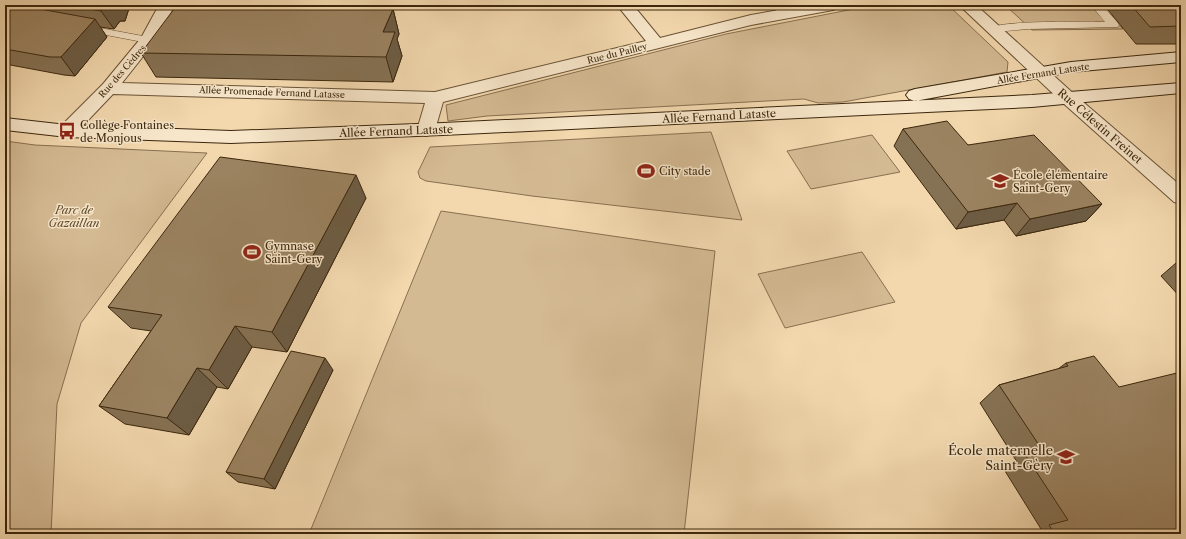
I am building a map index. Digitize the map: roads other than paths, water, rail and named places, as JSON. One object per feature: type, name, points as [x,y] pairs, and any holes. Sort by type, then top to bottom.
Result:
[{"type":"street","points":[[625,5],[656,43]]},
{"type":"street","name":"Rue Célestin Freinet","points":[[967,5],[1181,197]]},
{"type":"street","name":"Rue des Cèdres","points":[[67,131],[108,88],[148,40],[172,6]]},
{"type":"street","name":"Rue du Pailley","points":[[435,98],[751,20],[780,10],[824,6]]},
{"type":"street","name":"Allée Fernand Lataste","points":[[787,113],[899,98],[1071,68],[1181,57]]},
{"type":"street","name":"Allée Promenade Fernand Latasse","points":[[108,88],[435,98]]},
{"type":"street","name":"Allée Fernand Lataste","points":[[5,124],[67,131],[231,137],[426,130],[787,113],[1069,98],[1181,88]]},
{"type":"street","points":[[426,130],[435,98]]},
{"type":"lane","points":[[994,30],[1028,26],[1114,25],[1096,5]]},
{"type":"lane","points":[[73,26],[148,40]]},
{"type":"place","name":"Collège Fontaines de Monjous","points":[[67,131]]},
{"type":"place","name":"City stade","points":[[646,171]]},
{"type":"place","name":"École élémentaire Saint-Gery","points":[[1000,181]]},
{"type":"place","name":"Gymnase Saint-Gery","points":[[252,252]]},
{"type":"place","name":"École maternelle Saint-Gèry","points":[[1066,457]]},
{"type":"park label","name":"Parc de Gazaillan","points":[[74,216]]}]
